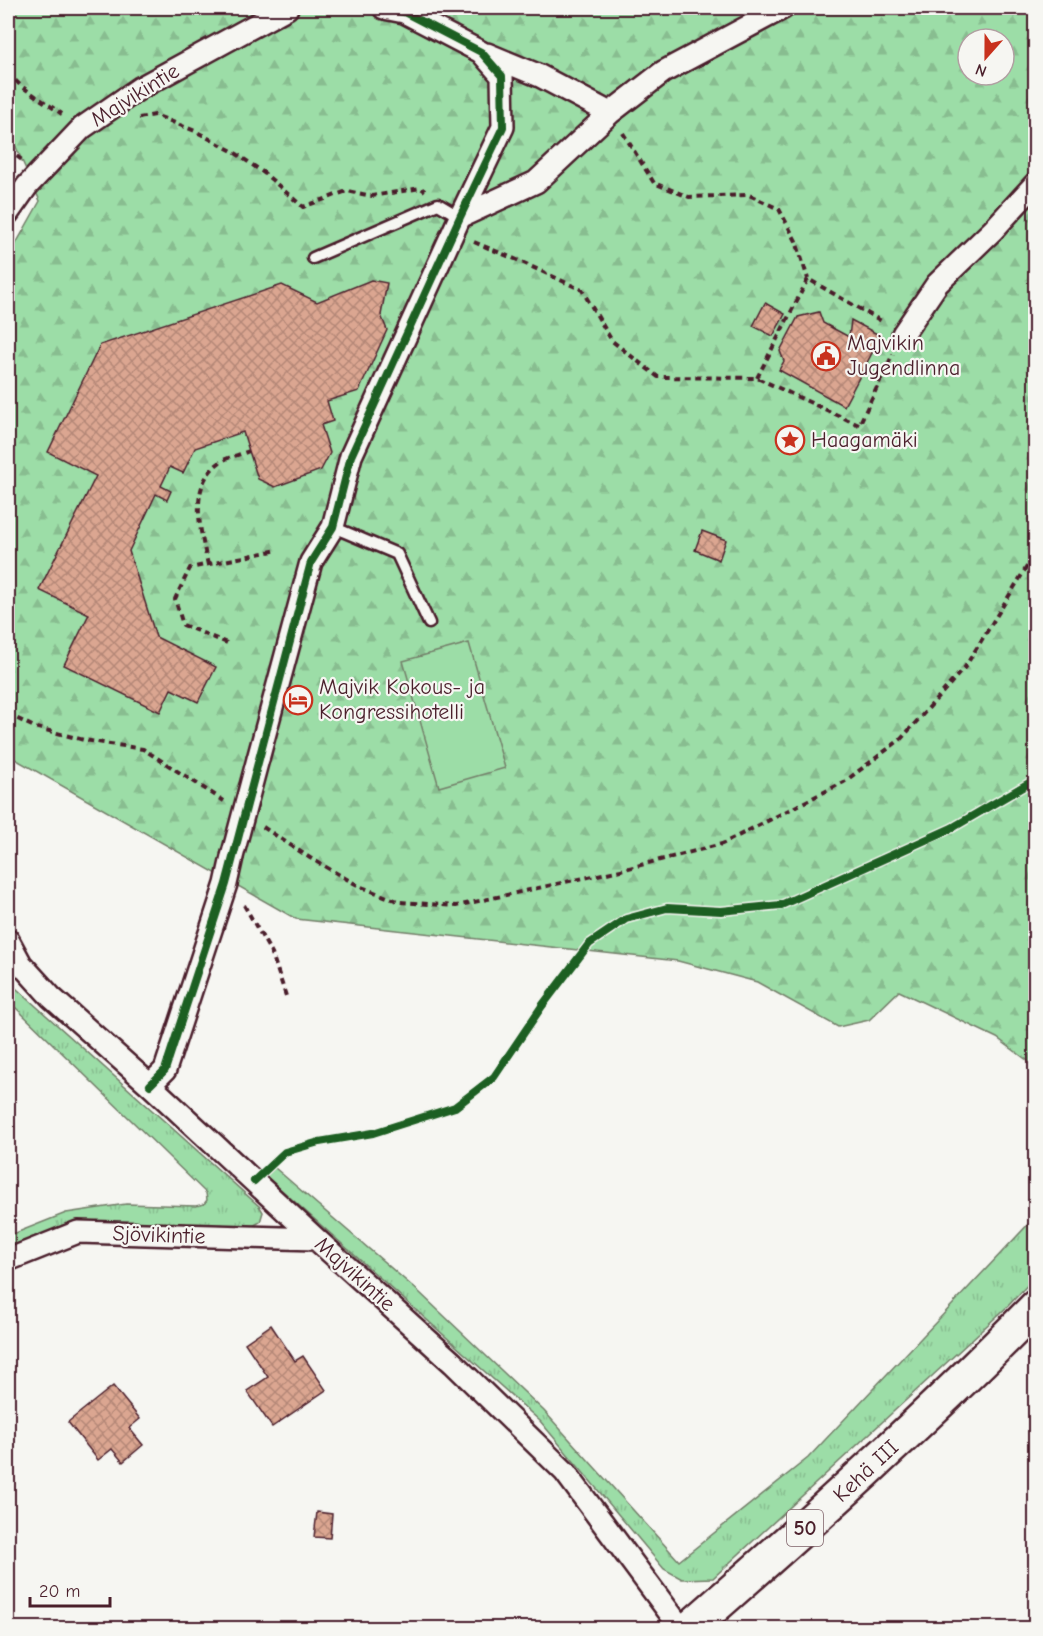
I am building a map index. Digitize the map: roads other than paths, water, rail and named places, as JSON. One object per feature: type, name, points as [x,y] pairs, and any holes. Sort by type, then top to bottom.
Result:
[{"type":"highway","name":"Kehä III","points":[[690,1629],[788,1543],[917,1424],[1035,1307]]},
{"type":"street","name":"Majvikintie","points":[[8,213],[27,186],[82,128],[140,87],[287,8]]},
{"type":"street","points":[[384,8],[404,12],[481,52],[540,76],[610,113]]},
{"type":"street","points":[[456,226],[536,182],[610,113],[663,72],[783,8]]},
{"type":"street","points":[[150,1085],[165,1070],[226,884],[311,562],[333,526],[351,456],[503,127],[502,76],[481,52]]},
{"type":"street","points":[[903,334],[937,284],[993,230],[1035,183]]},
{"type":"street","name":"Majvikintie","points":[[8,940],[21,964],[51,997],[453,1363],[565,1472],[681,1629]]},
{"type":"street","name":"Sjövikintie","points":[[8,1260],[78,1232],[316,1239]]},
{"type":"lane","points":[[313,258],[438,204],[456,226]]},
{"type":"lane","points":[[333,526],[397,555],[429,623]]},
{"type":"place","name":"Majvikin Jugendlinna","points":[[826,356]]},
{"type":"place","name":"Haagamäki","points":[[790,440]]},
{"type":"place","name":"Majvik Kokous- ja Kongressihotelli","points":[[298,700]]}]
